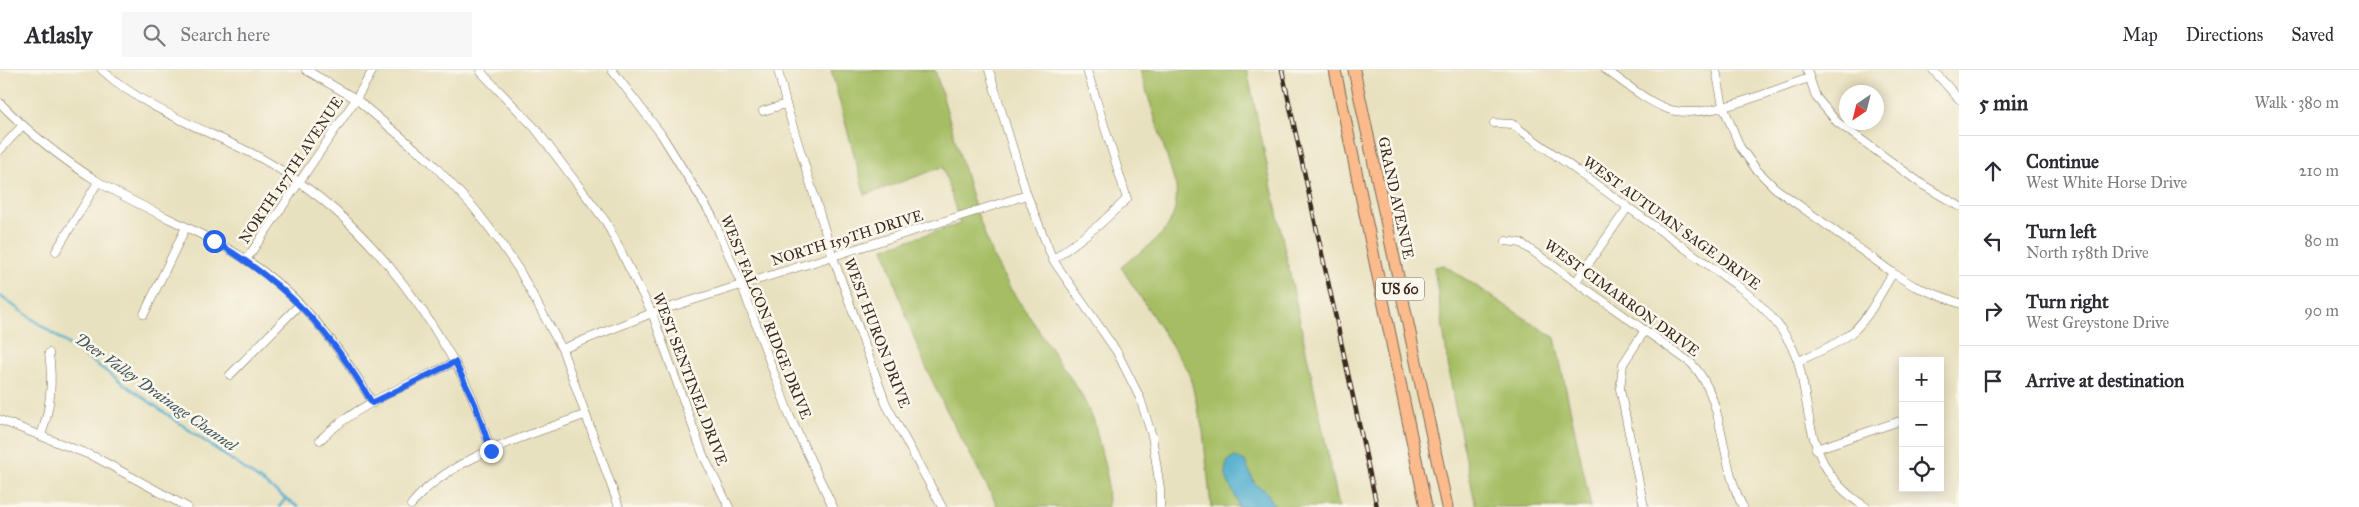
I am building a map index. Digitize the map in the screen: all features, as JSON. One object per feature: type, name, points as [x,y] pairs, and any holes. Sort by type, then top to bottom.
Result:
[{"type":"highway","name":"US 60","points":[[1335,70],[1426,507]]},
{"type":"highway","name":"GRAND AVENUE","points":[[1354,70],[1447,507]]},
{"type":"street","points":[[102,70],[115,81],[148,102],[256,156],[299,181],[332,206],[383,256],[407,287],[455,362],[475,404],[491,451]]},
{"type":"street","points":[[306,70],[356,100],[431,162],[474,208],[519,270],[562,349],[616,506]]},
{"type":"street","name":"NORTH 157TH AVENUE","points":[[246,260],[356,100],[373,70]]},
{"type":"street","name":"WEST FALCON RIDGE DRIVE","points":[[612,70],[660,134],[712,216],[742,286],[790,417],[833,507]]},
{"type":"street","name":"WEST HURON DRIVE","points":[[778,70],[786,104],[833,257],[886,404],[942,507]]},
{"type":"street","points":[[989,70],[1027,195],[1053,260],[1116,352],[1140,398],[1152,436],[1160,488],[1160,507]]},
{"type":"street","points":[[1053,260],[1100,224],[1127,199],[1088,70]]},
{"type":"street","points":[[1606,70],[1668,110],[1687,112],[1703,112],[1723,106],[1808,74],[1816,97],[1837,122],[1923,185],[1959,206]]},
{"type":"street","points":[[1716,70],[1723,106],[1740,147],[1756,169],[1775,188],[1893,273],[1914,286],[1959,303]]},
{"type":"street","points":[[1933,70],[1959,99]]},
{"type":"street","name":"WEST SENTINEL DRIVE","points":[[481,71],[535,128],[606,222],[652,313],[703,455],[729,507]]},
{"type":"street","points":[[0,103],[22,126],[98,182],[246,260],[276,282],[300,304],[335,344],[372,403]]},
{"type":"street","points":[[763,111],[786,104]]},
{"type":"street","name":"WEST AUTUMN SAGE DRIVE","points":[[1494,123],[1512,124],[1752,297],[1768,312],[1783,333],[1798,361],[1816,449],[1833,481],[1842,491],[1866,507]]},
{"type":"street","points":[[0,150],[22,126]]},
{"type":"street","points":[[56,251],[98,182]]},
{"type":"street","name":"NORTH 159TH DRIVE","points":[[562,349],[652,313],[1027,195]]},
{"type":"street","points":[[1577,280],[1628,207]]},
{"type":"street","points":[[144,314],[186,227]]},
{"type":"street","name":"WEST CIMARRON DRIVE","points":[[1506,241],[1521,242],[1692,363],[1708,383],[1731,480],[1743,507]]},
{"type":"street","points":[[1798,361],[1831,347],[1851,334],[1864,318],[1893,273]]},
{"type":"street","points":[[230,375],[300,304]]},
{"type":"street","points":[[1644,507],[1620,389],[1623,364],[1645,330]]},
{"type":"street","points":[[41,435],[49,412],[51,367],[49,353]]},
{"type":"street","points":[[320,440],[331,429],[372,403],[455,362]]},
{"type":"street","points":[[411,505],[422,491],[450,470],[491,451],[584,415]]},
{"type":"street","points":[[0,420],[95,457],[187,507]]},
{"type":"street","points":[[1816,449],[1899,421]]},
{"type":"green space","points":[[831,70],[935,70],[974,204],[992,255],[1010,288],[1080,392],[1094,421],[1107,476],[1108,507],[998,507],[929,374],[916,343],[884,248],[960,224],[943,167],[865,195]]},
{"type":"green space","points":[[1140,70],[1247,70],[1339,507],[1211,507],[1203,431],[1189,372],[1121,267],[1162,234],[1169,225],[1176,201],[1176,186]]},
{"type":"green space","points":[[1444,265],[1555,338],[1591,507],[1476,507],[1453,397],[1434,267]]},
{"type":"water","points":[[1235,457],[1245,461],[1255,484],[1267,492],[1275,507],[1238,507],[1226,473],[1228,461]]},
{"type":"waterway","name":"Deer Valley Drainage Channel","points":[[0,296],[298,507]]},
{"type":"waterway","points":[[279,507],[286,498]]},
{"type":"railway","points":[[1282,70],[1377,507]]},
{"type":"route","points":[[214,241],[246,260],[276,282],[300,304],[335,344],[372,403],[455,362],[475,404],[491,451]]}]
